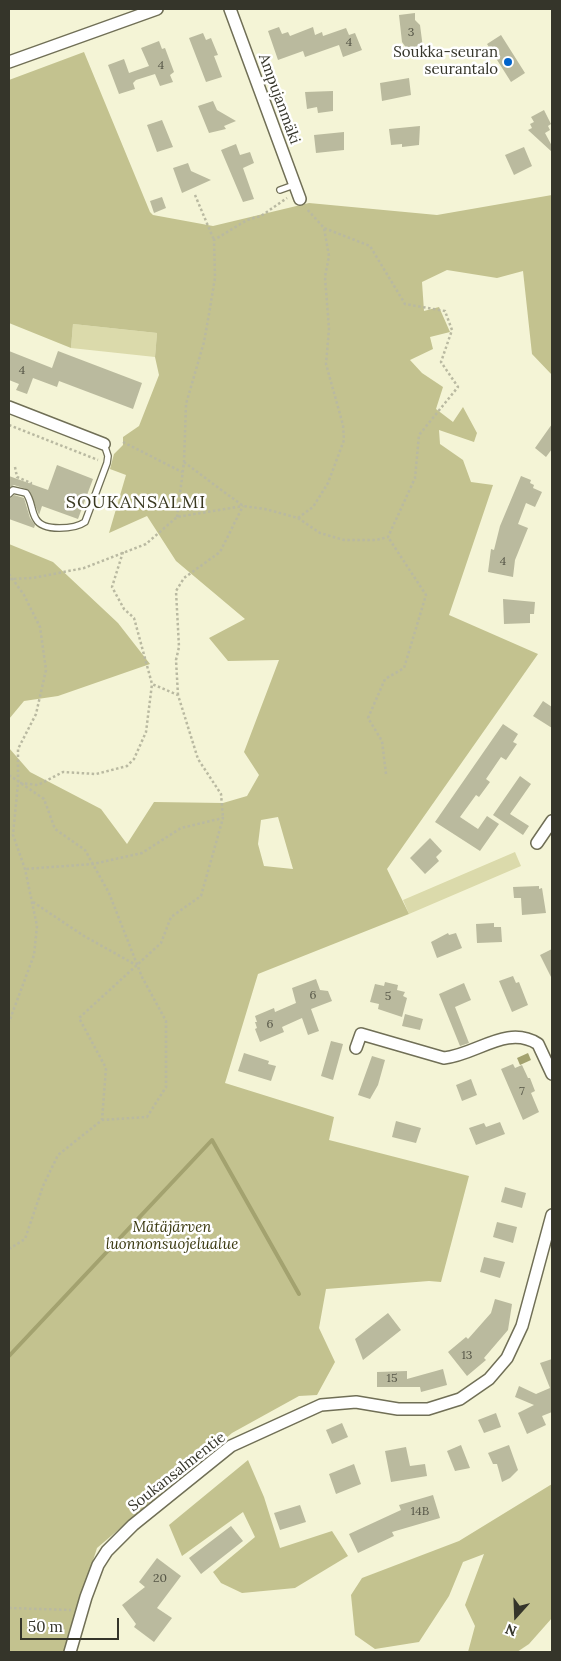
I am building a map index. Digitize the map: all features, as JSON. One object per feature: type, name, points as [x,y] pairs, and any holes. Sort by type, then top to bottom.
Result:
[{"type":"street","points":[[9,62],[157,9]]},
{"type":"street","name":"Ampujanmäki","points":[[230,9],[297,192]]},
{"type":"street","points":[[9,407],[104,444]]},
{"type":"street","points":[[537,843],[552,821]]},
{"type":"street","points":[[356,1048],[361,1034],[444,1058],[454,1057],[509,1037],[520,1036],[529,1038],[538,1044],[552,1074]]},
{"type":"street","name":"Soukansalmentie","points":[[70,1652],[98,1565],[112,1545],[231,1446],[321,1405],[356,1402],[398,1409],[428,1409],[460,1399],[489,1379],[507,1358],[522,1326],[552,1215]]},
{"type":"lane","points":[[280,190],[297,192]]},
{"type":"lane","points":[[9,494],[18,490],[26,493],[37,521],[44,525],[58,528],[81,526],[85,522],[108,456],[104,444]]},
{"type":"path","points":[[214,240],[247,220],[261,216],[297,192],[324,228],[329,256],[325,277],[329,329],[326,364],[343,426],[344,440],[328,483],[313,507],[298,518]]},
{"type":"path","points":[[177,517],[184,462],[186,404],[202,350],[215,278],[214,240],[196,195]]},
{"type":"path","points":[[324,228],[370,246],[406,304],[445,311],[452,330],[441,362],[458,386],[419,435],[415,478],[388,537]]},
{"type":"path","points":[[9,424],[106,463]]},
{"type":"path","points":[[123,442],[182,472]]},
{"type":"path","points":[[184,462],[243,506]]},
{"type":"path","points":[[15,467],[17,478],[31,483]]},
{"type":"path","points":[[10,579],[45,576],[84,568],[146,544],[177,517],[243,506],[265,509],[298,518],[320,534],[344,540],[376,540],[388,537]]},
{"type":"path","points":[[102,1120],[106,1068],[79,1018],[161,943],[171,917],[201,896],[223,818],[221,794],[198,759],[178,695],[176,660],[179,647],[176,591],[184,578],[220,552],[243,506]]},
{"type":"path","points":[[386,774],[382,741],[368,718],[385,679],[404,668],[426,594],[388,537]]},
{"type":"path","points":[[18,783],[38,784],[63,772],[96,774],[127,766],[134,759],[146,732],[152,684],[134,618],[124,609],[112,587],[123,552]]},
{"type":"path","points":[[9,574],[10,579],[24,595],[40,627],[46,670],[36,714],[18,749],[18,783],[13,834],[25,870],[37,926],[34,955],[9,1022]]},
{"type":"path","points":[[152,684],[178,695]]},
{"type":"path","points":[[9,775],[18,783],[44,799],[55,829],[85,850],[109,893],[142,977],[166,1020],[166,1087],[147,1117],[102,1120],[58,1155],[43,1186],[25,1240],[9,1249]]},
{"type":"path","points":[[25,870],[93,864],[142,853],[181,828],[223,818]]},
{"type":"path","points":[[9,840],[13,834]]},
{"type":"path","points":[[32,902],[84,936],[138,965]]},
{"type":"path","points":[[9,1608],[82,1610]]},
{"type":"green space","name":"Mätäjärven luonnonsuojelualue","points":[[84,52],[150,212],[153,215],[213,226],[309,203],[437,215],[552,195],[552,375],[532,354],[523,271],[497,278],[447,270],[422,282],[424,311],[439,307],[450,332],[430,337],[433,349],[410,360],[422,373],[443,387],[436,409],[453,422],[463,407],[477,433],[474,442],[439,430],[440,444],[463,460],[471,482],[493,485],[449,615],[538,654],[387,869],[409,914],[258,974],[225,1083],[334,1117],[329,1140],[469,1176],[441,1282],[429,1281],[326,1289],[319,1328],[335,1362],[317,1395],[299,1396],[232,1433],[97,1548],[64,1652],[9,1652],[9,748],[30,772],[101,809],[127,844],[154,802],[223,803],[247,796],[259,775],[244,752],[279,660],[228,661],[209,638],[245,619],[176,561],[147,516],[109,533],[126,475],[110,469],[114,454],[123,445],[123,437],[139,426],[159,375],[155,357],[157,333],[73,324],[71,348],[9,323],[9,80]],"holes":[[[278,817],[293,869],[264,866],[258,844],[261,820]]]},
{"type":"green space","points":[[73,324],[157,333],[155,357],[71,348]]},
{"type":"green space","points":[[9,544],[53,562],[118,623],[150,664],[58,696],[24,701],[9,719]]},
{"type":"green space","points":[[515,852],[521,866],[409,914],[403,900]]},
{"type":"green space","points":[[248,1460],[264,1497],[280,1548],[332,1531],[348,1556],[295,1588],[242,1593],[221,1583],[213,1572],[255,1537],[243,1512],[182,1556],[169,1525]]},
{"type":"green space","points":[[552,1484],[552,1618],[529,1644],[517,1652],[468,1652],[475,1626],[465,1605],[484,1554],[463,1562],[449,1596],[419,1642],[375,1649],[355,1635],[351,1595],[362,1578],[459,1541]]},
{"type":"shaded area","points":[[528,1053],[531,1060],[520,1065],[517,1058]]},
{"type":"building","points":[[415,13],[415,20],[420,25],[423,48],[412,56],[402,42],[399,15]]},
{"type":"building","points":[[279,27],[282,34],[288,32],[290,36],[313,27],[315,35],[322,32],[323,36],[346,28],[349,35],[355,33],[362,50],[343,57],[339,45],[305,57],[303,51],[278,60],[268,31]]},
{"type":"building","points":[[203,33],[206,40],[211,38],[218,55],[214,56],[222,77],[206,82],[189,38]]},
{"type":"building","name":"Soukka-seuran seurantalo","points":[[501,35],[525,73],[511,82],[487,44]]},
{"type":"building","points":[[159,41],[162,49],[165,48],[174,72],[170,75],[173,82],[160,86],[155,74],[136,80],[133,83],[135,89],[119,94],[108,65],[124,59],[129,73],[149,66],[141,48]]},
{"type":"building","points":[[409,78],[411,95],[382,101],[380,83]]},
{"type":"building","points":[[333,91],[333,111],[318,113],[317,107],[307,109],[305,92]]},
{"type":"building","points":[[213,101],[217,110],[236,121],[224,126],[226,129],[209,133],[198,106]]},
{"type":"building","points":[[544,110],[551,124],[548,126],[550,130],[545,133],[552,146],[552,152],[528,130],[532,128],[530,124],[534,122],[531,117]]},
{"type":"building","points":[[162,120],[173,147],[157,152],[147,125]]},
{"type":"building","points":[[420,126],[419,145],[402,147],[402,144],[391,145],[389,129]]},
{"type":"building","points":[[344,132],[344,150],[316,153],[314,135]]},
{"type":"building","points":[[236,144],[240,155],[250,152],[254,163],[243,168],[254,199],[243,202],[221,150]]},
{"type":"building","points":[[524,147],[532,166],[514,175],[505,155]]},
{"type":"building","points":[[188,163],[191,171],[211,180],[182,193],[173,168]]},
{"type":"building","points":[[162,197],[166,208],[154,213],[150,201]]},
{"type":"building","points":[[9,351],[52,368],[58,351],[142,383],[133,409],[59,381],[57,387],[33,378],[27,394],[16,390],[19,384],[9,380]]},
{"type":"building","points":[[552,424],[552,449],[546,457],[535,448]]},
{"type":"building","points":[[57,465],[93,479],[78,519],[42,506],[39,515],[29,490],[14,485],[9,488],[9,476],[48,490]]},
{"type":"building","points":[[521,476],[531,480],[530,483],[534,485],[533,488],[542,492],[535,507],[526,503],[518,524],[528,528],[515,560],[513,577],[488,572],[491,549],[494,550],[500,526]]},
{"type":"building","points":[[14,495],[24,498],[30,518],[35,525],[34,528],[9,519],[9,499]]},
{"type":"building","points":[[503,599],[535,602],[534,614],[530,614],[530,623],[504,624]]},
{"type":"building","points":[[543,701],[552,707],[552,728],[533,716]]},
{"type":"building","points":[[503,724],[518,734],[513,742],[517,744],[506,760],[501,757],[486,779],[490,782],[479,797],[476,795],[460,817],[478,829],[487,816],[499,824],[480,851],[435,822]]},
{"type":"building","points":[[520,776],[531,784],[510,814],[529,826],[523,835],[493,815]]},
{"type":"building","points":[[430,838],[442,851],[436,857],[439,861],[425,874],[410,858]]},
{"type":"building","points":[[539,886],[539,889],[542,888],[546,913],[522,915],[521,898],[514,898],[513,887]]},
{"type":"building","points":[[494,923],[494,927],[501,927],[502,942],[477,943],[476,924]]},
{"type":"building","points":[[448,933],[449,935],[456,933],[462,948],[437,958],[431,942]]},
{"type":"building","points":[[552,949],[552,979],[540,955]]},
{"type":"building","points":[[513,976],[516,983],[519,982],[528,1005],[512,1012],[499,981]]},
{"type":"building","points":[[316,979],[320,990],[328,991],[332,1001],[311,1009],[319,1031],[308,1035],[302,1018],[282,1027],[284,1032],[260,1042],[255,1029],[257,1028],[255,1022],[257,1022],[255,1016],[274,1008],[275,1012],[296,1003],[292,988]]},
{"type":"building","points":[[385,982],[398,985],[397,990],[405,992],[403,996],[407,998],[402,1017],[378,1009],[379,1004],[370,1002],[375,984],[384,986]]},
{"type":"building","points":[[464,983],[471,1000],[455,1007],[469,1043],[460,1046],[439,994]]},
{"type":"building","points":[[405,1014],[423,1019],[420,1030],[402,1026]]},
{"type":"building","points":[[331,1041],[343,1044],[333,1080],[321,1076]]},
{"type":"building","points":[[244,1053],[269,1061],[268,1064],[276,1066],[271,1081],[238,1071]]},
{"type":"building","points":[[372,1056],[385,1060],[378,1085],[370,1099],[358,1095]]},
{"type":"building","points":[[513,1064],[515,1068],[522,1065],[528,1078],[530,1078],[535,1091],[531,1093],[539,1112],[523,1120],[501,1069]]},
{"type":"building","points":[[471,1079],[477,1095],[462,1101],[456,1085]]},
{"type":"building","points":[[396,1121],[421,1128],[416,1143],[392,1137]]},
{"type":"building","points":[[500,1122],[505,1134],[476,1145],[469,1128],[484,1123],[486,1127]]},
{"type":"building","points":[[505,1187],[526,1193],[522,1208],[501,1202]]},
{"type":"building","points":[[497,1222],[517,1227],[513,1243],[493,1237]]},
{"type":"building","points":[[484,1257],[505,1262],[500,1278],[480,1272]]},
{"type":"building","points":[[495,1299],[512,1304],[508,1330],[484,1358],[486,1360],[467,1376],[448,1352],[466,1337],[468,1339],[491,1313]]},
{"type":"building","points":[[388,1313],[401,1330],[363,1360],[355,1339]]},
{"type":"building","points":[[552,1359],[552,1412],[542,1416],[546,1425],[527,1434],[518,1413],[534,1405],[515,1397],[519,1386],[536,1394],[550,1388],[540,1363]]},
{"type":"building","points":[[443,1369],[447,1385],[421,1392],[420,1387],[377,1387],[377,1372],[407,1371],[407,1379]]},
{"type":"building","points":[[496,1413],[501,1427],[484,1433],[478,1420]]},
{"type":"building","points":[[342,1423],[348,1437],[332,1444],[326,1430]]},
{"type":"building","points":[[461,1445],[470,1468],[455,1471],[447,1451]]},
{"type":"building","points":[[509,1445],[518,1470],[510,1478],[502,1482],[497,1464],[493,1464],[488,1453]]},
{"type":"building","points":[[406,1447],[410,1466],[425,1464],[427,1476],[391,1482],[385,1451]]},
{"type":"building","points":[[354,1464],[361,1484],[336,1494],[329,1474]]},
{"type":"building","points":[[433,1495],[440,1518],[392,1532],[394,1536],[358,1553],[349,1534],[401,1510],[399,1505]]},
{"type":"building","points":[[300,1505],[306,1522],[280,1530],[274,1513]]},
{"type":"building","points":[[231,1526],[243,1541],[201,1574],[189,1558]]},
{"type":"building","points":[[157,1558],[181,1576],[157,1608],[172,1618],[154,1642],[134,1627],[136,1624],[122,1605],[145,1587],[139,1582]]},
{"type":"waterway","points":[[9,1356],[212,1140],[299,1294]]},
{"type":"place","name":"Soukka-seuran seurantalo","points":[[508,62]]},
{"type":"district","name":"SOUKANSALMI","points":[[136,503]]}]
